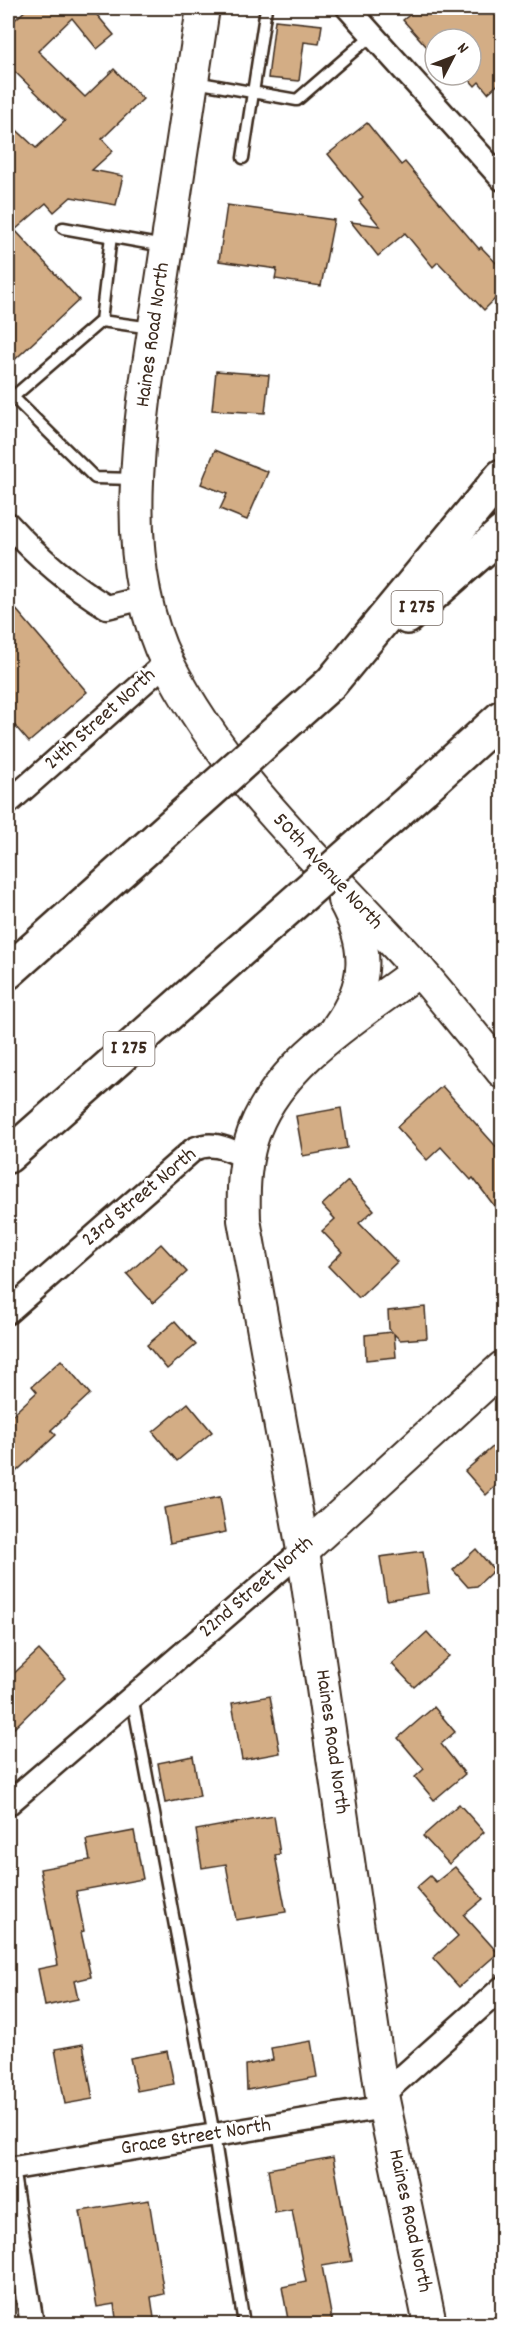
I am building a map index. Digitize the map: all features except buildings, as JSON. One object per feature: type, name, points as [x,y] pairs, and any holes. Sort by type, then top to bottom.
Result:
[{"type":"highway","points":[[331,683],[502,476]]},
{"type":"highway","name":"I 275","points":[[8,972],[502,533]]},
{"type":"highway","name":"I 275","points":[[8,1156],[502,717]]},
{"type":"highway","points":[[423,789],[502,740]]},
{"type":"street","name":"Haines Road North","points":[[167,662],[144,598],[137,515],[140,429],[203,8]]},
{"type":"street","points":[[348,8],[502,179]]},
{"type":"street","points":[[8,524],[37,555],[71,585],[107,607],[144,598]]},
{"type":"street","name":"24th Street North","points":[[8,803],[167,662]]},
{"type":"street","name":"50th Avenue North","points":[[167,662],[201,722],[271,812],[419,970],[502,1071]]},
{"type":"street","points":[[328,1040],[353,1005],[362,975],[360,942],[353,917],[331,876]]},
{"type":"street","points":[[248,1158],[255,1130],[266,1106],[287,1077],[328,1040],[419,970]]},
{"type":"street","name":"23rd Street North","points":[[8,1312],[194,1149],[206,1144],[214,1145],[248,1158]]},
{"type":"street","name":"Haines Road North","points":[[248,1158],[243,1185],[244,1220],[303,1550],[383,2101],[430,2325]]},
{"type":"street","name":"22nd Street North","points":[[8,1804],[303,1550],[502,1368]]},
{"type":"street","points":[[383,2101],[502,1988]]},
{"type":"street","name":"Grace Street North","points":[[8,2169],[214,2135],[383,2101]]},
{"type":"street","points":[[8,2175],[32,2325]]},
{"type":"lane","points":[[243,159],[267,8]]},
{"type":"lane","points":[[192,82],[297,100],[372,35]]},
{"type":"lane","points":[[63,228],[167,247]]},
{"type":"lane","points":[[111,236],[101,321],[10,397],[94,478],[138,479]]},
{"type":"lane","points":[[101,321],[155,329]]},
{"type":"lane","points":[[132,1696],[214,2135],[244,2325]]}]
